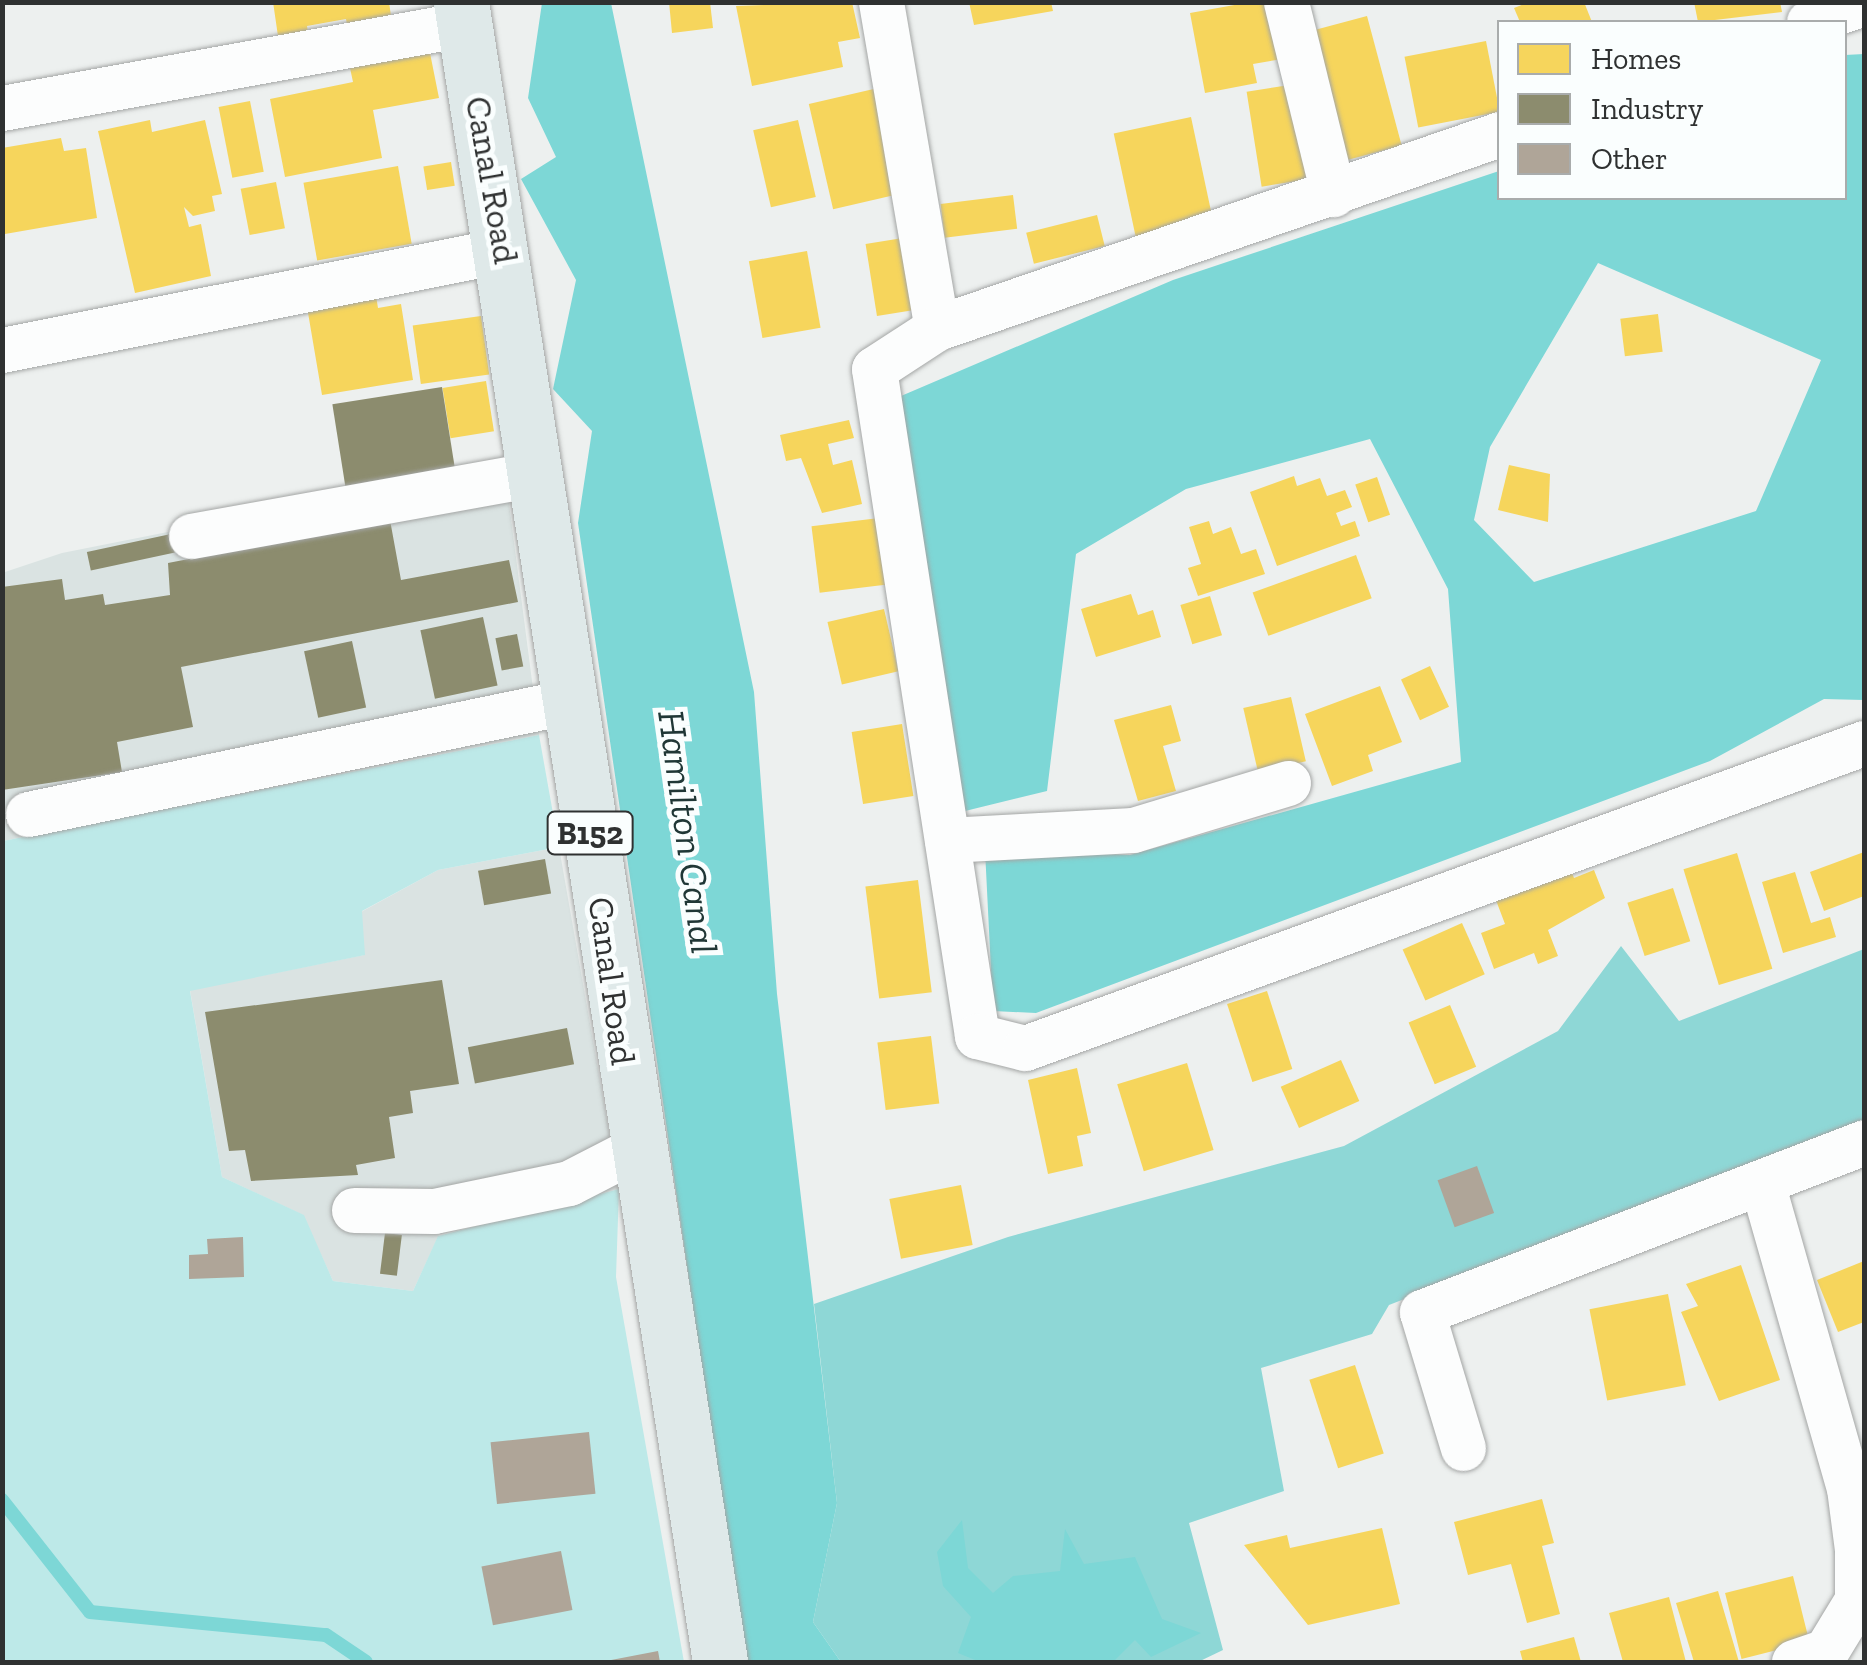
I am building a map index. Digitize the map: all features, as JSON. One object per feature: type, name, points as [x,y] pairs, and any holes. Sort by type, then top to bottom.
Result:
[{"type":"main road","name":"Canal Road","points":[[463,13],[504,250],[637,1148],[720,1662]]},
{"type":"street","points":[[882,2],[936,328]]},
{"type":"street","points":[[1286,2],[1333,194]]},
{"type":"street","points":[[1814,20],[1864,2]]},
{"type":"street","points":[[2,108],[463,13]]},
{"type":"street","points":[[1497,135],[936,328],[874,369],[977,1036],[1025,1048],[1864,743]]},
{"type":"street","points":[[2,350],[504,250]]},
{"type":"street","points":[[191,536],[537,474]]},
{"type":"street","points":[[28,814],[571,701]]},
{"type":"street","points":[[947,840],[1132,830],[1288,783]]},
{"type":"street","points":[[1463,1448],[1422,1312],[1864,1142]]},
{"type":"street","points":[[354,1210],[434,1210],[569,1183],[637,1148]]},
{"type":"street","points":[[1762,1184],[1849,1488],[1857,1550],[1857,1600],[1826,1651],[1794,1662]]},
{"type":"shaded area","points":[[504,465],[539,735],[3,841],[2,573],[62,553]]},
{"type":"shaded area","points":[[539,735],[559,847],[438,870],[362,911],[365,955],[190,991],[222,1177],[304,1215],[333,1281],[413,1291],[438,1236],[619,1189],[616,1277],[684,1662],[3,1662],[3,841]]},
{"type":"shaded area","points":[[559,847],[619,1189],[439,1235],[413,1291],[333,1281],[303,1215],[222,1177],[190,990],[364,955],[361,912],[438,870]]},
{"type":"shaded area","points":[[1621,946],[1679,1021],[1864,949],[1864,1120],[1389,1305],[1372,1334],[1261,1368],[1284,1491],[1189,1523],[1223,1650],[1198,1662],[841,1662],[813,1622],[837,1503],[814,1304],[1008,1237],[1344,1146],[1558,1031]]},
{"type":"water","name":"Hamilton Canal","points":[[542,3],[611,3],[754,692],[777,994],[837,1503],[813,1622],[841,1662],[745,1662],[578,523],[592,431],[553,389],[576,280],[521,179],[556,157],[528,98]]},
{"type":"water","points":[[1864,54],[1864,700],[1824,699],[1710,761],[1036,1013],[993,1011],[985,850],[1130,855],[1461,762],[1448,589],[1370,439],[1186,489],[1076,554],[1047,791],[961,812],[894,399],[1173,280],[1497,172],[1497,200],[1847,200],[1847,55]],"holes":[[[1598,263],[1821,360],[1756,511],[1534,582],[1474,520],[1490,447]]]},
{"type":"water","points":[[962,1520],[968,1568],[993,1593],[1013,1576],[1060,1571],[1065,1529],[1084,1564],[1135,1557],[1162,1619],[1201,1633],[1151,1657],[1135,1640],[1113,1662],[980,1662],[958,1653],[971,1617],[943,1586],[937,1552]]},
{"type":"building: Homes","points":[[273,2],[389,2],[391,16],[349,35],[346,19],[307,26],[309,38],[279,43]]},
{"type":"building: Homes","points":[[669,2],[710,2],[713,28],[672,33]]},
{"type":"building: Homes","points":[[852,2],[860,38],[838,42],[843,67],[752,86],[736,6]]},
{"type":"building: Homes","points":[[969,2],[1051,2],[1053,11],[974,25]]},
{"type":"building: Homes","points":[[1272,2],[1282,59],[1253,64],[1257,83],[1205,93],[1190,13]]},
{"type":"building: Homes","points":[[1529,2],[1584,2],[1591,20],[1519,20],[1514,8]]},
{"type":"building: Homes","points":[[1694,2],[1780,2],[1782,12],[1715,20],[1698,20]]},
{"type":"building: Homes","points":[[1367,16],[1402,145],[1343,161],[1308,32]]},
{"type":"building: Homes","points":[[1486,41],[1497,112],[1418,128],[1405,57]]},
{"type":"building: Homes","points":[[430,53],[439,98],[373,110],[382,158],[285,177],[270,99],[353,82],[350,68]]},
{"type":"building: Homes","points":[[1296,84],[1311,179],[1262,187],[1247,92]]},
{"type":"building: Homes","points":[[878,88],[902,193],[833,209],[809,104]]},
{"type":"building: Homes","points":[[250,101],[264,172],[232,178],[219,107]]},
{"type":"building: Homes","points":[[1191,117],[1214,226],[1137,242],[1114,133]]},
{"type":"building: Homes","points":[[150,120],[152,132],[205,120],[222,194],[212,196],[215,211],[193,216],[184,207],[189,227],[201,224],[211,276],[135,293],[98,131]]},
{"type":"building: Homes","points":[[798,120],[816,197],[771,207],[753,130]]},
{"type":"building: Homes","points":[[61,138],[64,151],[86,148],[97,218],[5,234],[2,148]]},
{"type":"building: Homes","points":[[451,162],[455,186],[427,190],[423,166]]},
{"type":"building: Homes","points":[[398,166],[412,244],[317,260],[303,183]]},
{"type":"building: Homes","points":[[276,182],[285,228],[250,235],[241,189]]},
{"type":"building: Homes","points":[[1013,195],[1017,229],[945,238],[941,204]]},
{"type":"building: Homes","points":[[1097,215],[1105,246],[1034,264],[1026,233]]},
{"type":"building: Homes","points":[[909,237],[920,309],[877,316],[866,244]]},
{"type":"building: Homes","points":[[807,251],[821,328],[762,338],[749,261]]},
{"type":"building: Homes","points":[[375,290],[378,308],[401,304],[413,380],[322,395],[306,301]]},
{"type":"building: Homes","points":[[1658,314],[1663,352],[1625,356],[1620,319]]},
{"type":"building: Homes","points":[[481,316],[489,374],[421,384],[413,326]]},
{"type":"building: Homes","points":[[486,381],[494,431],[451,438],[443,388]]},
{"type":"building: Homes","points":[[849,420],[854,438],[828,444],[833,465],[852,460],[862,504],[822,513],[801,458],[786,461],[780,435]]},
{"type":"building: Homes","points":[[1509,465],[1550,474],[1548,522],[1498,510]]},
{"type":"building: Homes","points":[[1294,476],[1297,486],[1320,478],[1327,496],[1345,490],[1352,507],[1336,513],[1341,526],[1355,521],[1360,536],[1277,566],[1250,492]]},
{"type":"building: Homes","points":[[1377,477],[1390,515],[1368,522],[1355,484]]},
{"type":"building: Homes","points":[[879,518],[887,585],[820,593],[812,526]]},
{"type":"building: Homes","points":[[1209,521],[1213,534],[1231,527],[1241,554],[1256,549],[1265,574],[1198,596],[1188,568],[1201,564],[1189,527]]},
{"type":"building: Homes","points":[[1356,555],[1372,598],[1268,636],[1253,593]]},
{"type":"building: Homes","points":[[1131,594],[1138,615],[1153,610],[1161,637],[1096,657],[1081,609]]},
{"type":"building: Homes","points":[[1210,596],[1222,635],[1192,644],[1180,605]]},
{"type":"building: Homes","points":[[884,609],[898,671],[842,684],[827,622]]},
{"type":"building: Homes","points":[[1430,666],[1449,707],[1420,720],[1401,680]]},
{"type":"building: Homes","points":[[1380,686],[1402,742],[1368,755],[1373,771],[1332,786],[1305,714]]},
{"type":"building: Homes","points":[[1291,697],[1306,761],[1258,772],[1243,708]]},
{"type":"building: Homes","points":[[1171,705],[1181,741],[1163,746],[1176,791],[1138,801],[1114,720]]},
{"type":"building: Homes","points":[[902,724],[913,796],[863,804],[852,732]]},
{"type":"building: Homes","points":[[1864,852],[1864,896],[1824,911],[1810,872]]},
{"type":"building: Homes","points":[[1737,853],[1772,969],[1719,985],[1683,869]]},
{"type":"building: Homes","points":[[1569,866],[1574,878],[1594,870],[1605,898],[1548,930],[1558,956],[1538,964],[1534,953],[1494,969],[1481,933],[1505,924],[1494,895]]},
{"type":"building: Homes","points":[[1795,872],[1811,923],[1830,917],[1836,937],[1783,953],[1762,882]]},
{"type":"building: Homes","points":[[918,880],[932,992],[879,999],[865,886]]},
{"type":"building: Homes","points":[[1673,888],[1690,941],[1645,956],[1627,903]]},
{"type":"building: Homes","points":[[1462,923],[1485,974],[1425,1001],[1403,949]]},
{"type":"building: Homes","points":[[1267,991],[1292,1069],[1252,1082],[1227,1004]]},
{"type":"building: Homes","points":[[1450,1005],[1476,1067],[1435,1084],[1409,1023]]},
{"type":"building: Homes","points":[[931,1036],[939,1103],[886,1110],[877,1043]]},
{"type":"building: Homes","points":[[1341,1060],[1359,1101],[1299,1128],[1281,1087]]},
{"type":"building: Homes","points":[[1187,1063],[1214,1150],[1144,1171],[1117,1084]]},
{"type":"building: Homes","points":[[1077,1068],[1091,1133],[1077,1136],[1083,1166],[1048,1174],[1028,1080]]},
{"type":"building: Homes","points":[[961,1185],[973,1245],[901,1259],[889,1199]]},
{"type":"building: Homes","points":[[1864,1261],[1864,1322],[1838,1332],[1817,1280]]},
{"type":"building: Homes","points":[[1741,1265],[1780,1380],[1719,1401],[1681,1312],[1698,1306],[1686,1284]]},
{"type":"building: Homes","points":[[1668,1294],[1686,1385],[1607,1401],[1589,1309]]},
{"type":"building: Homes","points":[[1355,1365],[1384,1453],[1338,1468],[1309,1380]]},
{"type":"building: Homes","points":[[1542,1499],[1554,1543],[1542,1546],[1560,1614],[1527,1623],[1511,1564],[1468,1575],[1454,1522]]},
{"type":"building: Homes","points":[[1382,1528],[1400,1604],[1308,1625],[1244,1545],[1287,1535],[1290,1548]]},
{"type":"building: Homes","points":[[1793,1576],[1809,1642],[1742,1659],[1725,1593]]},
{"type":"building: Homes","points":[[1718,1591],[1739,1662],[1694,1662],[1676,1603]]},
{"type":"building: Homes","points":[[1669,1597],[1686,1662],[1623,1662],[1609,1613]]},
{"type":"building: Homes","points":[[1574,1637],[1581,1662],[1523,1662],[1520,1651]]},
{"type":"building: Industry","points":[[442,387],[457,483],[348,500],[332,404]]},
{"type":"building: Industry","points":[[390,520],[401,580],[509,560],[518,602],[181,667],[193,727],[117,742],[122,772],[2,790],[2,587],[62,579],[65,600],[103,594],[105,605],[170,595],[168,563]]},
{"type":"building: Industry","points":[[171,534],[175,553],[91,570],[87,552]]},
{"type":"building: Industry","points":[[483,617],[498,685],[435,699],[420,630]]},
{"type":"building: Industry","points":[[517,634],[523,666],[502,671],[495,638]]},
{"type":"building: Industry","points":[[352,641],[366,708],[318,718],[304,651]]},
{"type":"building: Industry","points":[[545,859],[551,893],[484,905],[478,871]]},
{"type":"building: Industry","points":[[442,980],[459,1084],[410,1091],[413,1113],[389,1117],[395,1158],[356,1165],[358,1175],[251,1181],[245,1150],[229,1151],[205,1012]]},
{"type":"building: Industry","points":[[567,1028],[574,1064],[475,1084],[468,1047]]},
{"type":"building: Industry","points":[[385,1233],[402,1235],[397,1276],[380,1274]]},
{"type":"building: Other","points":[[1477,1166],[1494,1213],[1455,1227],[1438,1180]]},
{"type":"building: Other","points":[[243,1237],[244,1277],[189,1279],[189,1255],[208,1254],[207,1239]]},
{"type":"building: Other","points":[[589,1432],[595,1494],[497,1504],[491,1442]]},
{"type":"building: Other","points":[[561,1551],[572,1610],[493,1625],[481,1566]]},
{"type":"building: Other","points":[[658,1651],[660,1662],[606,1662],[606,1661]]},
{"type":"waterway","points":[[2,1500],[90,1612],[326,1635],[366,1662]]}]
